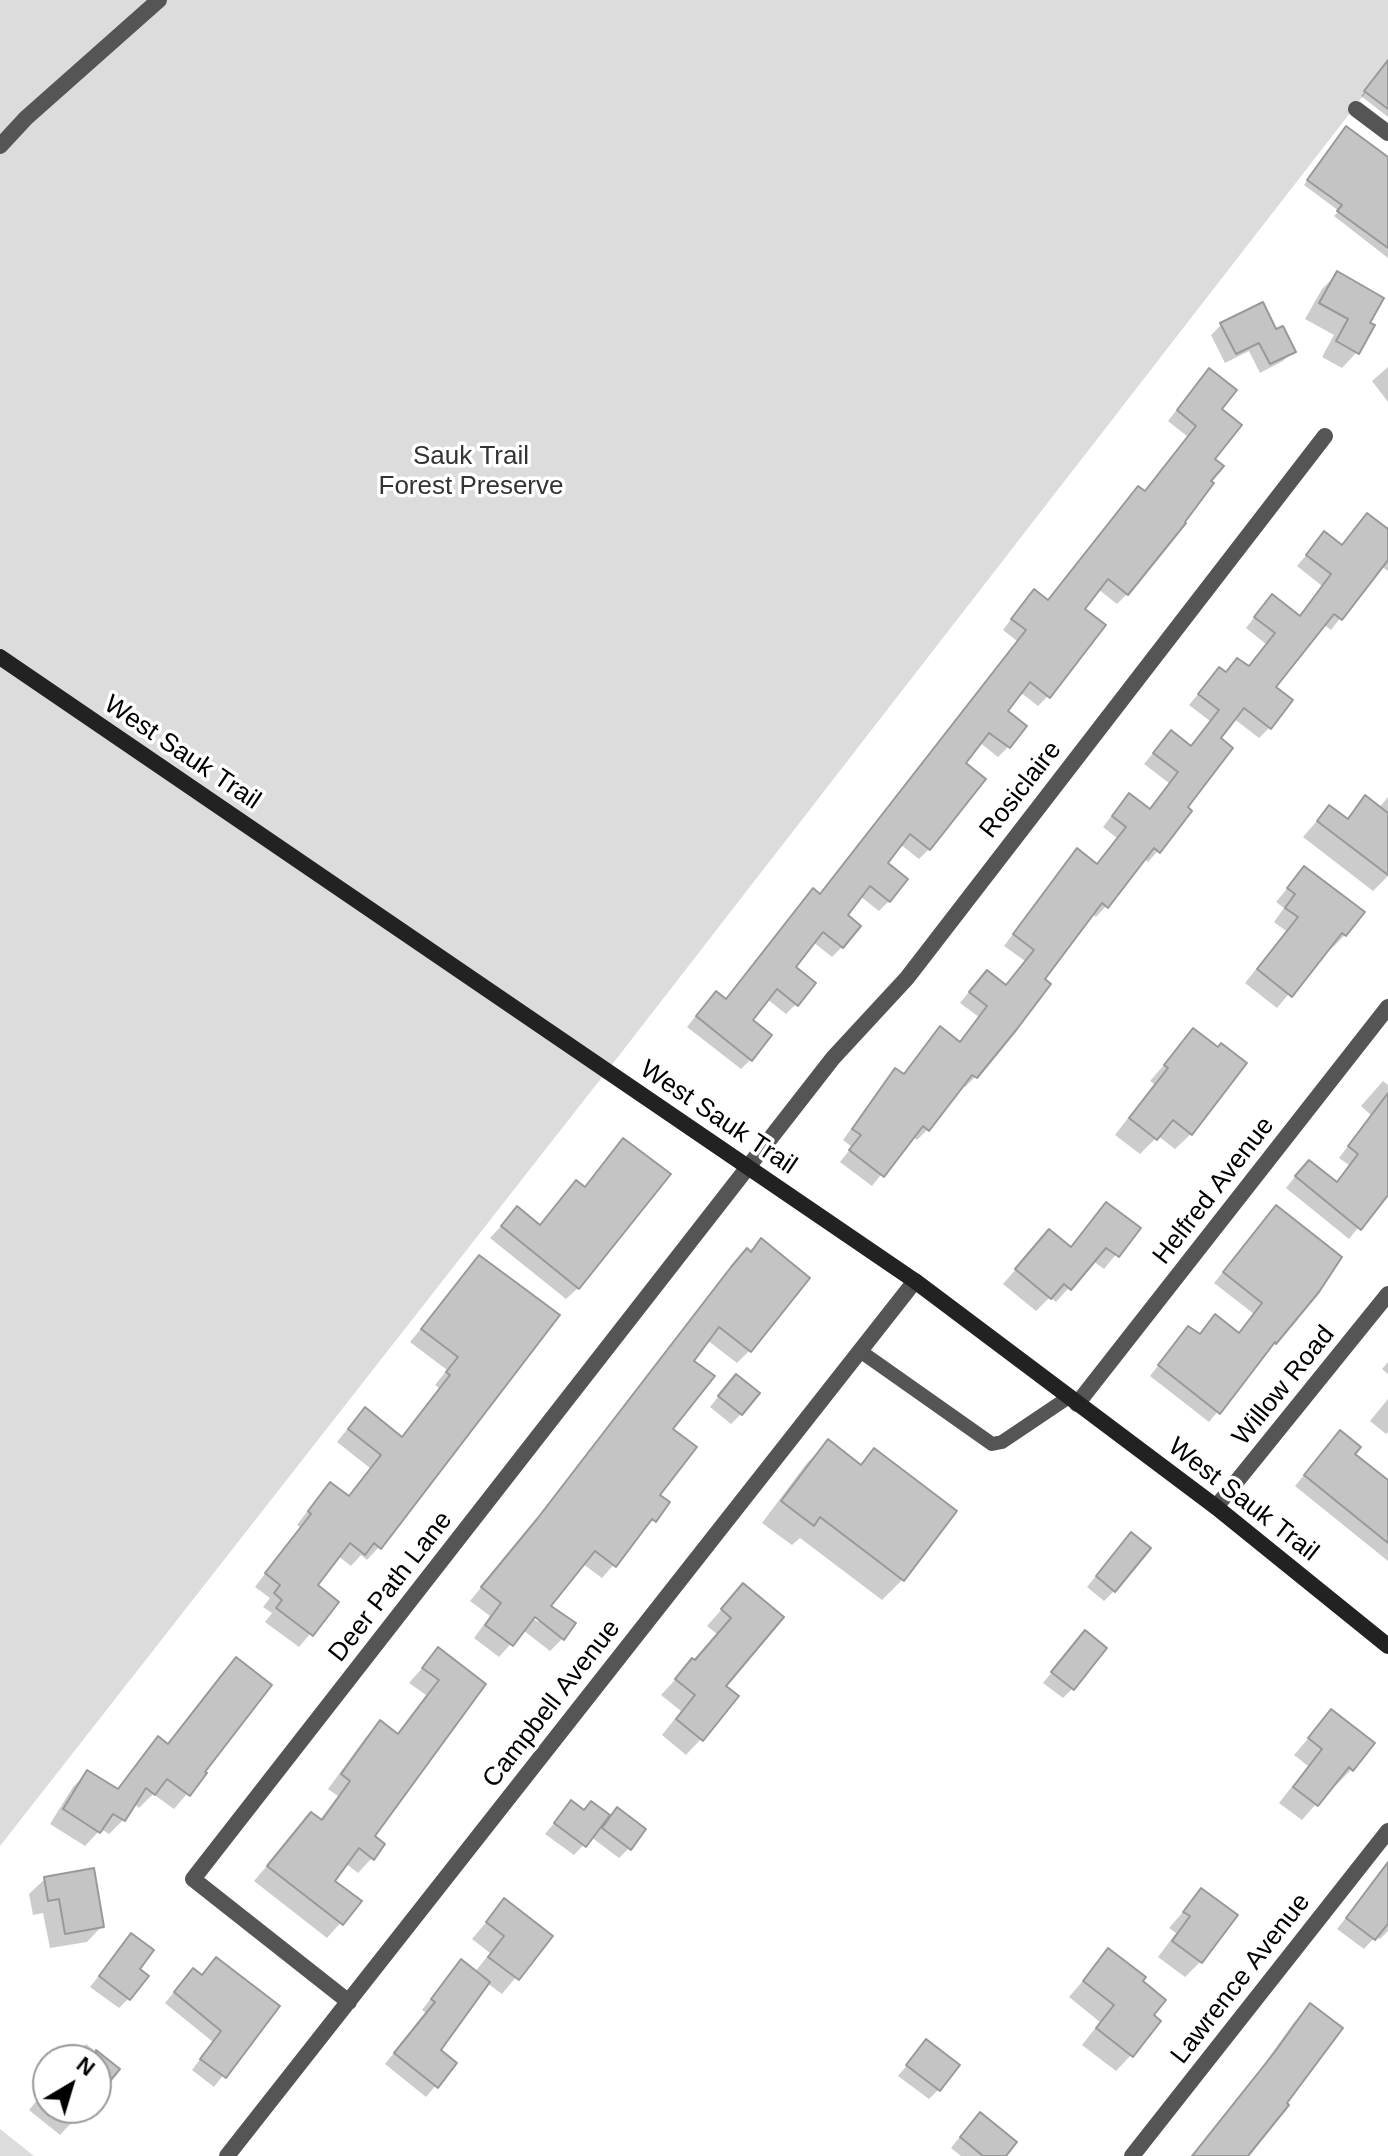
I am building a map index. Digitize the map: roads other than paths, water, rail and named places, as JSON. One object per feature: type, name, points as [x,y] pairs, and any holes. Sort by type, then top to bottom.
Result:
[{"type":"main road","name":"West Sauk Trail","points":[[0,657],[915,1281],[1216,1507],[1388,1646]]},
{"type":"street","points":[[0,146],[26,118],[159,0]]},
{"type":"street","points":[[1356,109],[1388,133]]},
{"type":"street","name":"Rosiclaire","points":[[747,1168],[833,1058],[907,978],[1325,436]]},
{"type":"street","name":"Helfred Avenue","points":[[1073,1401],[1388,1007]]},
{"type":"street","name":"Deer Path Lane","points":[[349,2002],[193,1879],[747,1168]]},
{"type":"street","name":"Campbell Avenue","points":[[227,2156],[915,1281]]},
{"type":"street","name":"Willow Road","points":[[1216,1507],[1388,1294]]},
{"type":"street","name":"Lawrence Avenue","points":[[1132,2156],[1388,1831]]},
{"type":"lane","points":[[860,1351],[992,1444],[1002,1442],[1073,1401]]},
{"type":"park label","name":"Sauk Trail Forest Preserve","points":[[471,472]]}]
